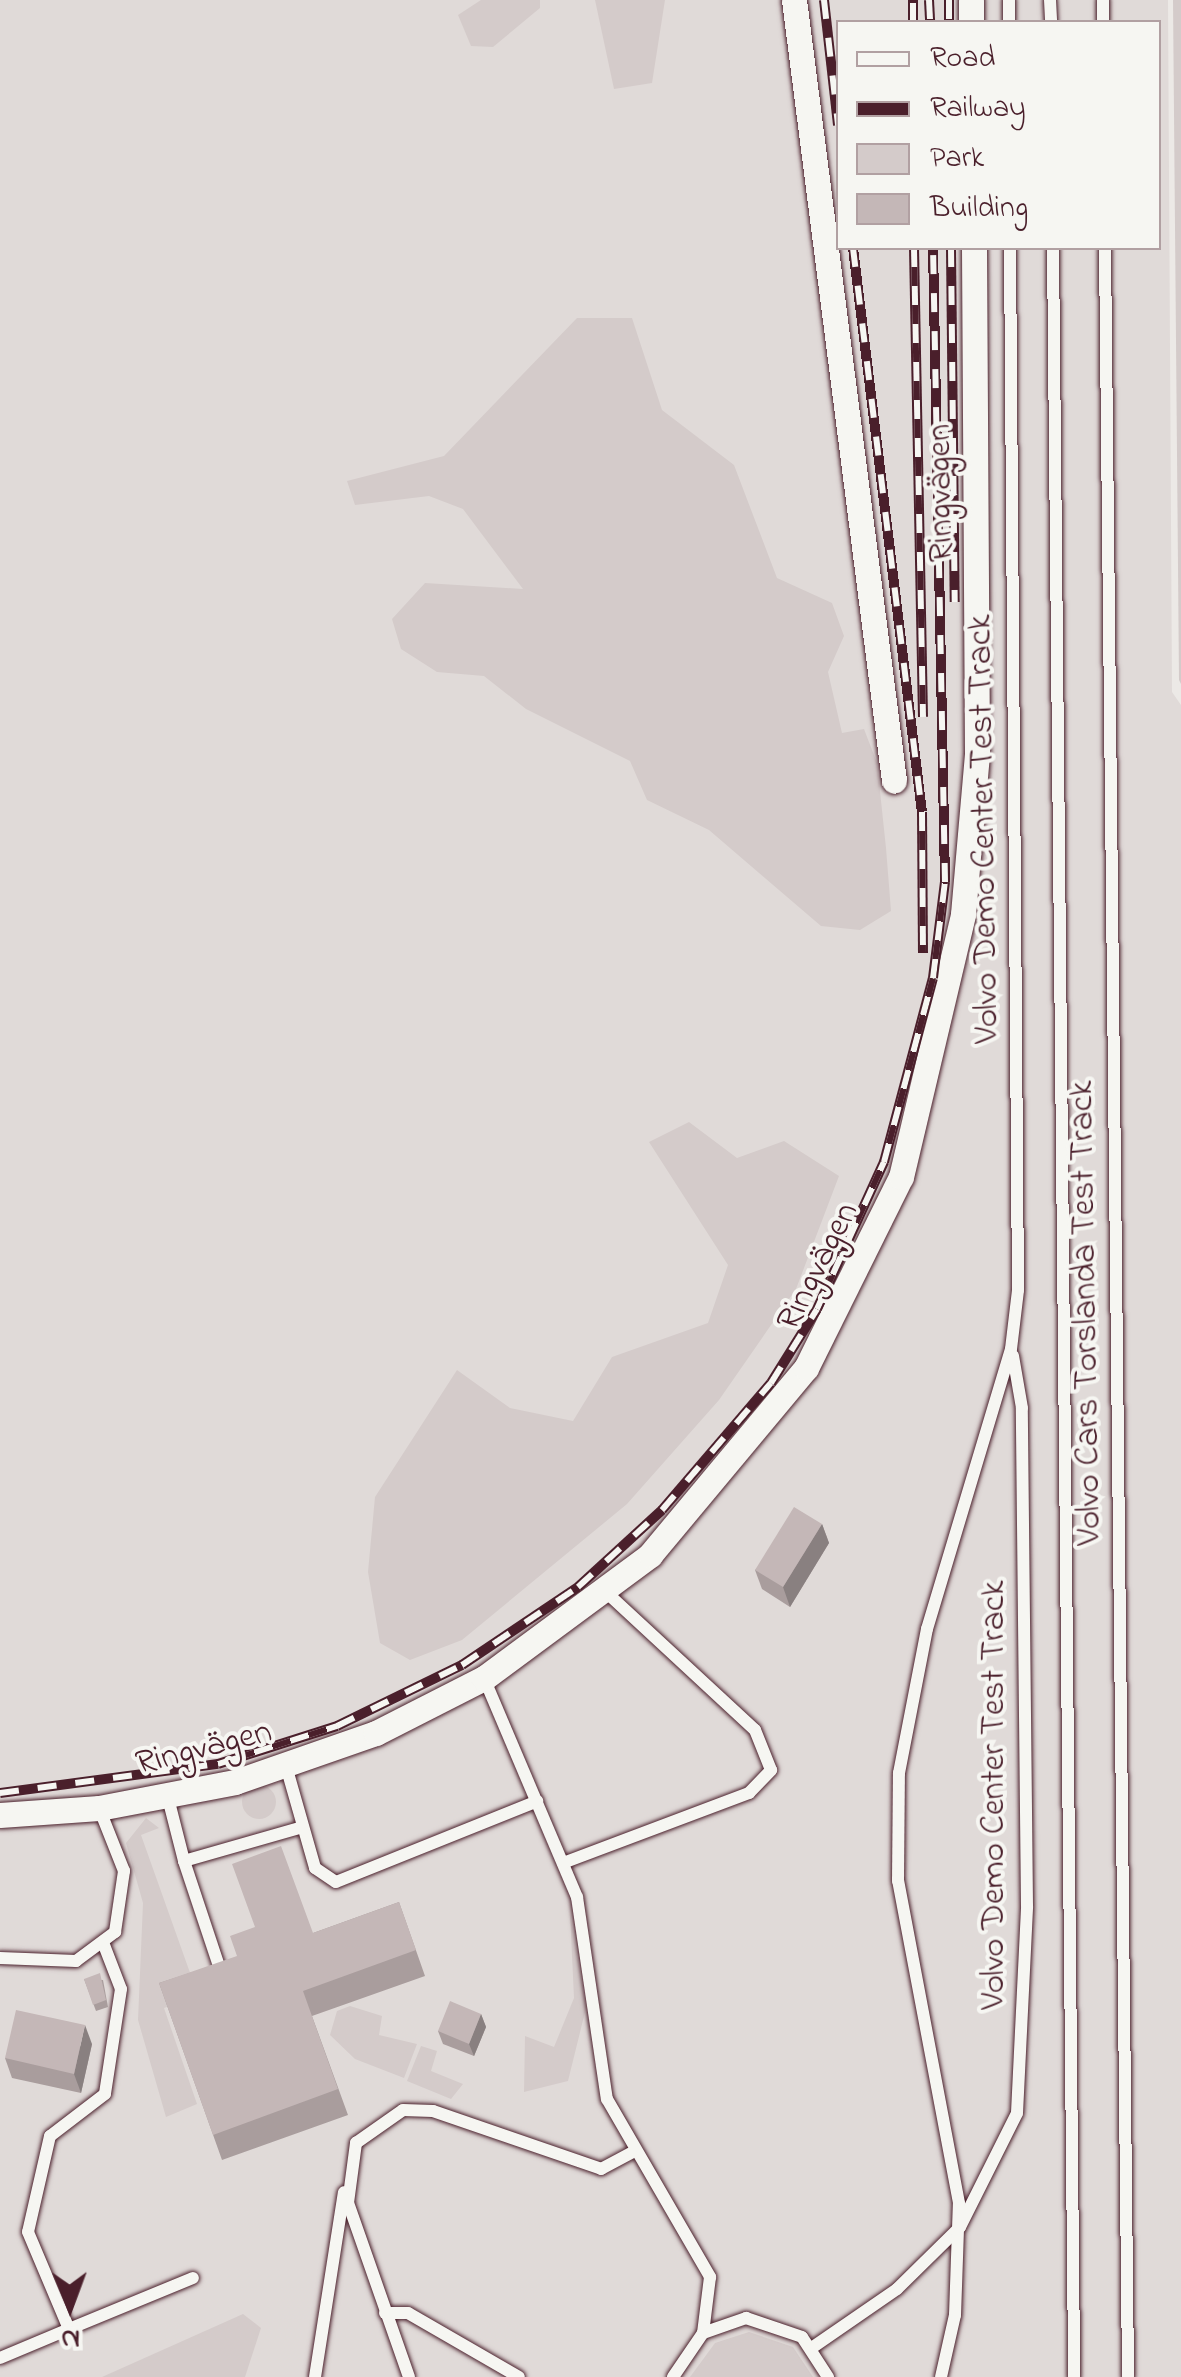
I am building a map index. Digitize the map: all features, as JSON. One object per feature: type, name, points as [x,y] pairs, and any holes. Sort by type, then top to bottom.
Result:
[{"type":"street","points":[[794,0],[894,781]]},
{"type":"street","name":"Ringvägen","points":[[0,1814],[99,1808],[168,1798],[286,1766],[484,1678],[606,1592],[694,1510],[806,1368],[876,1238],[916,1134],[963,914],[977,754],[974,250]]},
{"type":"lane","name":"Volvo Demo Center Test Track","points":[[813,2347],[897,2289],[960,2228],[1006,2147],[1024,2064],[1024,1491],[1011,1349],[1019,1212],[1010,250]]},
{"type":"lane","name":"Volvo Cars Torslanda Test Track","points":[[1053,250],[1074,2377]]},
{"type":"lane","name":"Volvo Cars Torslanda Test Track","points":[[1106,250],[1128,2377]]},
{"type":"lane","name":"Volvo Demo Center Test Track","points":[[941,2377],[960,2228],[898,1881],[898,1773],[927,1629],[1011,1349]]},
{"type":"lane","points":[[563,1863],[749,1793],[771,1770],[754,1730],[606,1592]]},
{"type":"lane","points":[[484,1678],[563,1863],[588,1935],[596,2066],[631,2153],[710,2278],[703,2333],[673,2377]]},
{"type":"lane","points":[[286,1766],[298,1828],[315,1868],[336,1882],[537,1801]]},
{"type":"lane","points":[[168,1798],[220,1969]]},
{"type":"lane","points":[[0,1958],[76,1961],[104,1945],[127,1895],[99,1808]]},
{"type":"lane","points":[[184,1860],[298,1828]]},
{"type":"lane","points":[[69,2329],[28,2232],[50,2136],[105,2094],[121,1989],[104,1945]]},
{"type":"lane","points":[[315,2377],[356,2143],[403,2110],[433,2111],[602,2169],[631,2153]]},
{"type":"lane","points":[[346,2185],[409,2377]]},
{"type":"lane","points":[[0,2358],[192,2278]]},
{"type":"lane","points":[[385,2313],[408,2314],[519,2377]]},
{"type":"lane","points":[[703,2333],[761,2318],[813,2347],[828,2377]]},
{"type":"shaded area","points":[[0,0],[1168,0],[1172,692],[1181,705],[1181,2377],[0,2377]]},
{"type":"green space","points":[[481,0],[540,0],[540,8],[493,47],[471,46],[458,15]]},
{"type":"green space","points":[[595,0],[665,0],[652,83],[614,89]]},
{"type":"green space","points":[[1173,0],[1181,0],[1181,684],[1179,680]]},
{"type":"green space","points":[[577,318],[632,318],[662,410],[734,465],[777,578],[832,603],[844,636],[828,672],[842,733],[864,729],[877,763],[886,848],[891,911],[860,930],[821,926],[709,830],[647,800],[630,761],[526,709],[484,676],[437,672],[401,649],[392,619],[425,583],[523,589],[463,509],[429,496],[355,505],[347,481],[444,456]]},
{"type":"green space","points":[[689,1122],[737,1158],[784,1141],[839,1176],[796,1289],[719,1400],[627,1504],[462,1640],[410,1660],[380,1643],[368,1572],[375,1497],[457,1370],[510,1408],[573,1421],[612,1357],[708,1323],[728,1265],[649,1142]]},
{"type":"green space","points":[[259,1785],[271,1790],[276,1802],[271,1814],[259,1819],[247,1814],[242,1802],[247,1790]]},
{"type":"green space","points":[[146,1818],[159,1828],[141,1835],[194,1984],[213,1990],[164,2008],[197,2104],[166,2117],[138,2020],[143,1903],[126,1843]]},
{"type":"green space","points":[[570,1913],[586,2008],[568,2081],[524,2092],[525,2036],[554,2047],[574,1998]]},
{"type":"green space","points":[[350,2006],[382,2016],[379,2035],[417,2044],[404,2078],[355,2059],[330,2035],[337,2011]]},
{"type":"green space","points":[[421,2046],[437,2051],[431,2071],[463,2084],[451,2099],[407,2081]]},
{"type":"green space","points":[[243,2314],[261,2328],[245,2377],[102,2377]]},
{"type":"green space","points":[[749,2332],[793,2347],[813,2377],[690,2377],[715,2343]]},
{"type":"building","points":[[794,1507],[822,1524],[783,1587],[755,1570]]},
{"type":"building","points":[[281,1846],[313,1933],[399,1902],[416,1950],[303,1991],[338,2089],[213,2135],[159,1983],[237,1956],[230,1936],[255,1927],[232,1864]]},
{"type":"building","points":[[100,1973],[106,2000],[93,2005],[84,1979]]},
{"type":"building","points":[[450,2001],[481,2014],[469,2044],[438,2031]]},
{"type":"building","points":[[16,2010],[85,2025],[74,2074],[5,2058]]},
{"type":"railway","points":[[824,0],[836,107]]},
{"type":"railway","points":[[913,0],[913,20]]},
{"type":"railway","points":[[929,0],[930,20]]},
{"type":"railway","points":[[949,0],[949,20]]},
{"type":"railway","points":[[853,250],[922,812],[923,953]]},
{"type":"railway","points":[[914,250],[923,717]]},
{"type":"railway","points":[[0,1793],[218,1764],[337,1726],[462,1665],[578,1587],[662,1510],[771,1383],[817,1309],[884,1162],[933,978],[945,882],[933,250]]},
{"type":"railway","points":[[951,250],[955,602]]}]
